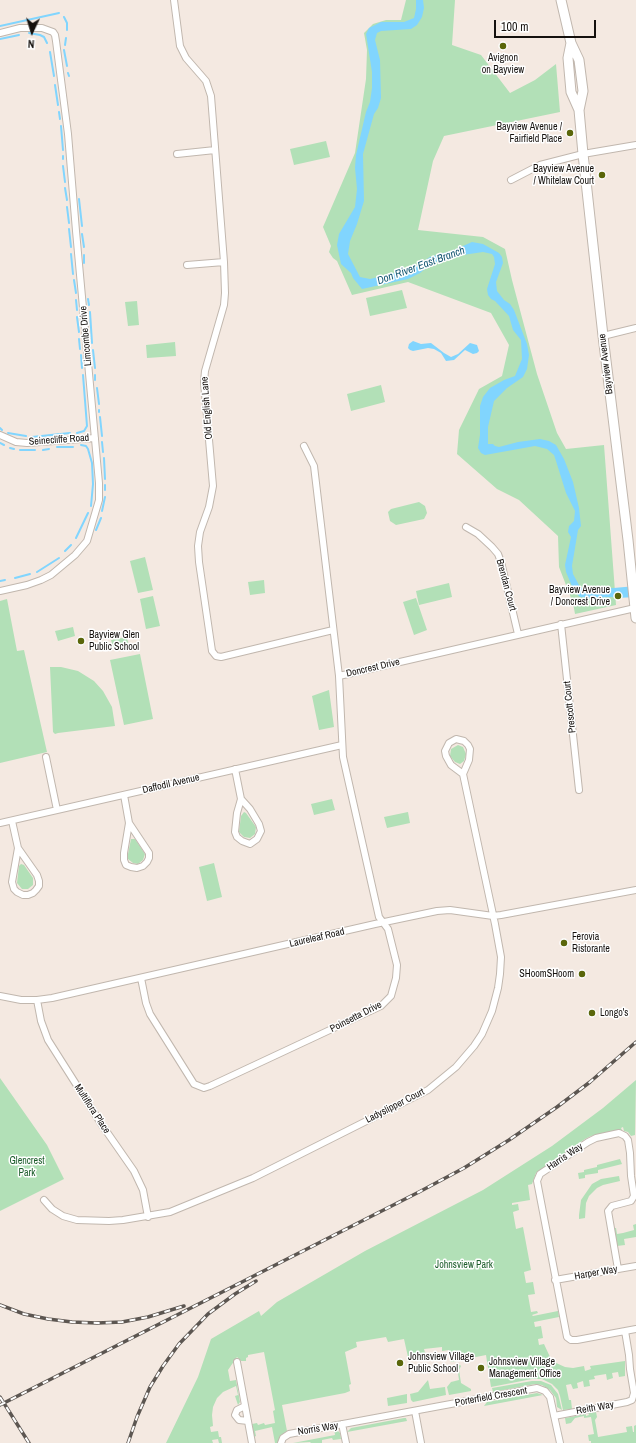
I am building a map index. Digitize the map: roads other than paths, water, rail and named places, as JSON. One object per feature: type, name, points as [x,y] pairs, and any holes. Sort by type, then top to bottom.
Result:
[{"type":"main road","name":"Bayview Avenue","points":[[561,0],[571,43],[579,57],[583,94],[579,110],[583,154],[602,336],[632,552],[631,574],[636,618]]},
{"type":"street","name":"Old English Lane","points":[[174,0],[180,46],[186,58],[206,81],[211,96],[224,262],[224,305],[205,371],[204,382],[213,486],[209,506],[200,532],[198,546],[212,651],[216,656],[224,657],[333,630]]},
{"type":"street","name":"Limcombe Drive","points":[[0,33],[29,28],[42,28],[55,34],[68,134],[99,482],[98,500],[87,541],[75,555],[51,575],[41,580],[27,585],[0,591]]},
{"type":"street","points":[[511,180],[540,165],[583,154],[636,145]]},
{"type":"street","points":[[177,154],[215,150]]},
{"type":"street","points":[[187,265],[224,262]]},
{"type":"street","points":[[602,336],[636,328]]},
{"type":"street","name":"Seinecliffe Road","points":[[0,435],[16,442],[27,443],[95,438]]},
{"type":"street","name":"Doncrest Drive","points":[[304,446],[314,466],[339,676],[561,624],[635,605]]},
{"type":"street","name":"Brendan Court","points":[[466,527],[478,534],[492,546],[499,558],[518,634]]},
{"type":"street","name":"Prescott Court","points":[[561,624],[579,790]]},
{"type":"street","name":"Poinsetta Drive","points":[[141,978],[146,1003],[150,1014],[194,1084],[200,1087],[208,1087],[375,1009],[385,1003],[391,996],[397,973],[397,965],[388,929],[379,916],[342,757],[339,676]]},
{"type":"street","points":[[456,739],[464,741],[470,749],[469,760],[463,774],[451,765],[445,751],[449,743],[456,739]]},
{"type":"street","name":"Daffodil Avenue","points":[[0,824],[342,745]]},
{"type":"street","points":[[46,757],[57,810]]},
{"type":"street","points":[[236,769],[241,799],[237,813],[235,832],[237,837],[250,844],[257,839],[261,831],[259,824],[250,809],[241,799]]},
{"type":"street","name":"Ladyslipper Court","points":[[44,1200],[52,1209],[63,1216],[77,1220],[109,1221],[170,1212],[253,1178],[428,1090],[456,1067],[482,1034],[492,1011],[498,988],[501,957],[463,774]]},
{"type":"street","points":[[124,795],[129,823],[124,860],[126,864],[137,868],[143,866],[147,862],[149,853],[129,823]]},
{"type":"street","points":[[12,821],[18,848],[12,882],[14,889],[17,892],[23,895],[28,895],[36,890],[39,886],[39,881],[37,875],[18,848]]},
{"type":"street","name":"Laureleaf Road","points":[[0,996],[21,1000],[37,1000],[56,997],[383,922],[443,910],[493,916],[636,890]]},
{"type":"street","name":"Multiflora Place","points":[[37,1000],[41,1021],[48,1040],[102,1125],[134,1171],[143,1190],[148,1216]]},
{"type":"street","name":"Harris Way","points":[[618,1269],[608,1211],[612,1206],[630,1202],[634,1196],[628,1140],[625,1136],[619,1134],[590,1140],[540,1174],[537,1178],[537,1182],[565,1333],[569,1339],[577,1340],[636,1329]]},
{"type":"street","name":"Harper Way","points":[[555,1280],[636,1266]]},
{"type":"street","name":"Reith Way","points":[[554,1416],[627,1402],[635,1396],[630,1369],[630,1355],[625,1331]]},
{"type":"street","points":[[237,1362],[252,1443]]},
{"type":"street","name":"Porterfield Crescent","points":[[342,1424],[538,1388],[544,1390],[550,1396],[560,1443]]},
{"type":"street","points":[[245,1406],[237,1410],[236,1416],[239,1420],[248,1421]]},
{"type":"street","points":[[415,1411],[421,1443]]},
{"type":"street","name":"Norris Way","points":[[281,1443],[287,1434],[342,1424],[346,1443]]},
{"type":"water","name":"Don River East Branch","points":[[416,0],[423,0],[424,8],[422,17],[417,25],[411,29],[381,31],[377,33],[375,40],[380,60],[381,98],[378,108],[374,114],[363,154],[364,201],[350,241],[348,254],[360,277],[370,279],[412,269],[430,257],[454,250],[472,242],[483,244],[499,253],[502,257],[503,263],[496,282],[497,291],[514,310],[527,344],[529,355],[527,369],[523,377],[507,388],[494,401],[488,427],[488,444],[493,444],[499,447],[518,442],[540,439],[549,441],[556,445],[564,459],[573,482],[579,508],[581,526],[578,530],[572,566],[573,574],[579,585],[584,590],[636,586],[636,597],[580,597],[574,591],[566,572],[565,565],[571,537],[568,532],[569,526],[574,521],[575,511],[566,493],[554,455],[547,449],[535,446],[485,455],[481,453],[478,448],[480,435],[480,406],[483,397],[490,388],[515,376],[522,359],[521,340],[513,330],[509,316],[488,295],[487,289],[495,264],[492,254],[483,252],[456,256],[432,263],[420,273],[408,279],[362,289],[351,273],[341,264],[337,245],[339,234],[355,207],[357,189],[355,168],[356,155],[366,112],[370,102],[372,88],[372,72],[366,34],[369,28],[381,22],[404,22],[414,18]]},
{"type":"water","points":[[413,341],[421,344],[431,343],[451,357],[458,354],[470,343],[477,345],[479,351],[473,354],[465,350],[454,360],[446,361],[441,353],[434,349],[428,348],[413,351],[410,350],[408,348],[409,344]]},
{"type":"waterway","points":[[0,26],[59,13]]},
{"type":"waterway","points":[[64,17],[67,23],[67,30]]},
{"type":"waterway","points":[[29,33],[44,37],[47,43]]},
{"type":"waterway","points":[[0,39],[19,35]]},
{"type":"waterway","points":[[65,45],[66,38]]},
{"type":"waterway","points":[[64,50],[67,66]]},
{"type":"waterway","points":[[50,52],[54,76]]},
{"type":"waterway","points":[[55,85],[58,105]]},
{"type":"waterway","points":[[59,112],[60,119]]},
{"type":"waterway","points":[[61,126],[63,150]]},
{"type":"waterway","points":[[63,166],[65,182]]},
{"type":"waterway","points":[[65,188],[67,200]]},
{"type":"waterway","points":[[79,199],[82,226]]},
{"type":"waterway","points":[[67,207],[69,223]]},
{"type":"waterway","points":[[69,229],[71,247]]},
{"type":"waterway","points":[[82,234],[84,247]]},
{"type":"waterway","points":[[71,254],[73,274]]},
{"type":"waterway","points":[[84,255],[84,263]]},
{"type":"waterway","points":[[74,280],[76,293]]},
{"type":"waterway","points":[[88,299],[89,305]]},
{"type":"waterway","points":[[76,300],[77,310]]},
{"type":"waterway","points":[[90,312],[92,343]]},
{"type":"waterway","points":[[77,317],[79,332]]},
{"type":"waterway","points":[[79,339],[80,349]]},
{"type":"waterway","points":[[93,350],[95,368]]},
{"type":"waterway","points":[[81,355],[82,368]]},
{"type":"waterway","points":[[77,433],[84,431],[87,426],[83,375]]},
{"type":"waterway","points":[[95,375],[95,380]]},
{"type":"waterway","points":[[97,388],[99,404]]},
{"type":"waterway","points":[[100,417],[102,436]]},
{"type":"waterway","points":[[8,433],[26,436]]},
{"type":"waterway","points":[[32,437],[70,433]]},
{"type":"waterway","points":[[102,442],[103,452]]},
{"type":"waterway","points":[[0,443],[4,445]]},
{"type":"waterway","points":[[81,445],[86,446],[88,449],[92,463],[93,484],[91,506]]},
{"type":"waterway","points":[[57,447],[73,447]]},
{"type":"waterway","points":[[10,448],[14,449]]},
{"type":"waterway","points":[[43,450],[49,449]]},
{"type":"waterway","points":[[20,450],[35,450]]},
{"type":"waterway","points":[[104,458],[105,479]]},
{"type":"waterway","points":[[105,485],[105,490]]},
{"type":"waterway","points":[[102,511],[105,497]]},
{"type":"waterway","points":[[76,538],[88,513]]},
{"type":"waterway","points":[[96,530],[101,518]]},
{"type":"waterway","points":[[65,551],[71,545]]},
{"type":"waterway","points":[[37,572],[59,558]]},
{"type":"waterway","points":[[15,578],[30,574]]},
{"type":"waterway","points":[[0,581],[5,580]]},
{"type":"railway","points":[[0,1405],[464,1168],[509,1140],[557,1107],[590,1082],[636,1042]]},
{"type":"railway","points":[[128,1443],[150,1387],[179,1344],[208,1314],[256,1281]]},
{"type":"railway","points":[[0,1305],[24,1314],[48,1319],[97,1323],[122,1322],[148,1317],[184,1306]]},
{"type":"railway","points":[[0,1397],[29,1443]]},
{"type":"place","name":"Avignon on Bayview","points":[[503,46]]},
{"type":"place","name":"Bayview Avenue / Fairfield Place","points":[[570,133]]},
{"type":"place","name":"Bayview Avenue / Whitelaw Court","points":[[602,175]]},
{"type":"place","name":"Bayview Avenue / Doncrest Drive","points":[[618,596]]},
{"type":"place","name":"Bayview Glen Public School","points":[[81,641]]},
{"type":"place","name":"Ferovia Ristorante","points":[[564,943]]},
{"type":"place","name":"SHoomSHoom","points":[[582,974]]},
{"type":"place","name":"Longo's","points":[[592,1013]]},
{"type":"place","name":"Johnsview Village Public School","points":[[400,1363]]},
{"type":"place","name":"Johnsview Village Management Office","points":[[481,1368]]},
{"type":"park label","name":"Glencrest Park","points":[[27,1166]]},
{"type":"park label","name":"Johnsview Park","points":[[464,1265]]}]
